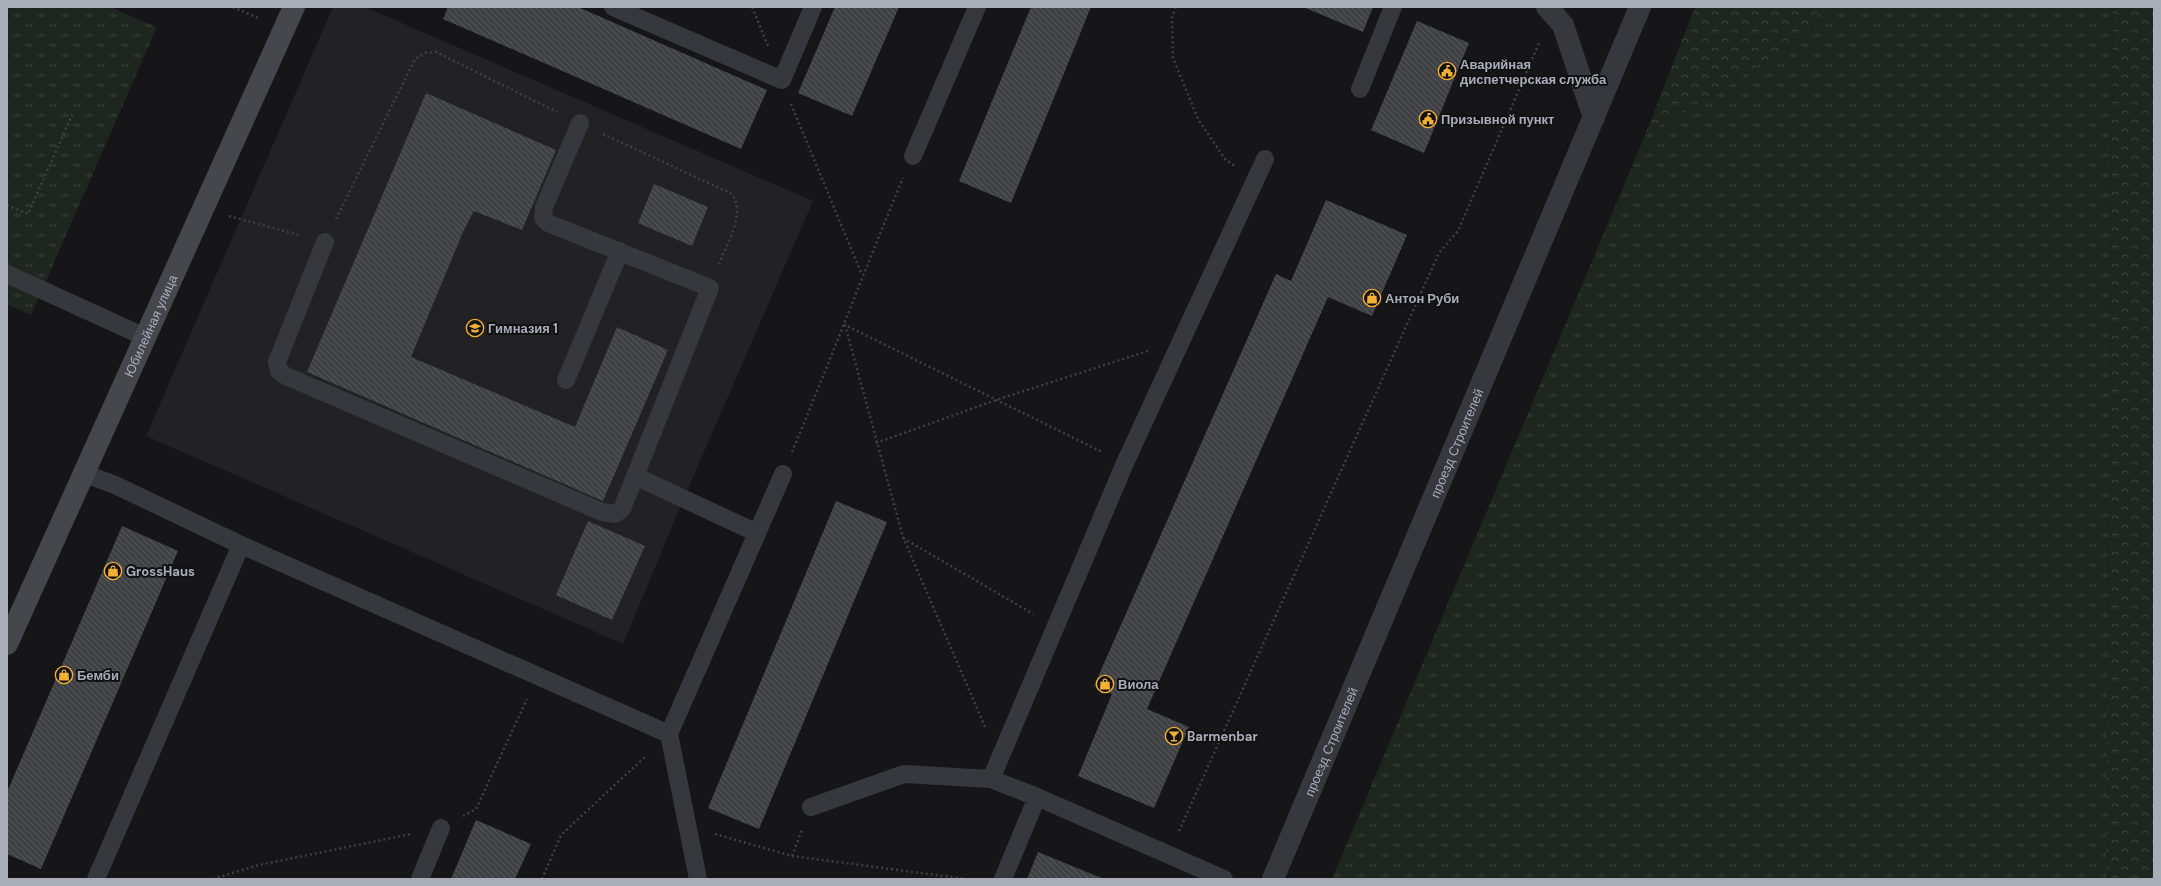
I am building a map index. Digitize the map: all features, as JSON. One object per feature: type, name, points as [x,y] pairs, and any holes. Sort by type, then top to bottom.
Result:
[{"type":"street","name":"Юбилейная улица","points":[[7,644],[294,7]]},
{"type":"street","name":"проезд Строителей","points":[[1273,879],[1640,7]]},
{"type":"street","points":[[1549,10],[1563,25],[1594,118]]},
{"type":"lane","points":[[613,7],[782,80],[813,7]]},
{"type":"lane","points":[[913,156],[977,7]]},
{"type":"lane","points":[[1360,89],[1393,7]]},
{"type":"lane","points":[[325,242],[277,362],[279,372],[602,512],[615,514],[622,509],[710,288],[548,223],[543,218],[544,207],[580,123]]},
{"type":"lane","points":[[991,779],[1054,626],[1125,463],[1265,159]]},
{"type":"lane","points":[[566,380],[620,251]]},
{"type":"lane","points":[[7,274],[145,337]]},
{"type":"lane","points":[[83,473],[115,485],[241,545],[669,734]]},
{"type":"lane","points":[[698,879],[669,734],[783,474]]},
{"type":"lane","points":[[635,476],[757,533]]},
{"type":"lane","points":[[96,879],[241,545]]},
{"type":"lane","points":[[811,806],[904,774],[991,779],[1037,797],[1224,879]]},
{"type":"lane","points":[[1003,879],[1037,797]]},
{"type":"lane","points":[[420,879],[441,828]]},
{"type":"path","points":[[752,7],[862,276]]},
{"type":"path","points":[[1176,7],[1172,18],[1173,58],[1198,119],[1225,159],[1256,181]]},
{"type":"path","points":[[1169,854],[1439,253],[1458,231],[1549,10]]},
{"type":"path","points":[[227,216],[325,242],[415,59],[425,53],[436,52],[580,123],[732,194],[737,201],[738,212],[710,288]]},
{"type":"path","points":[[7,205],[28,214],[73,113]]},
{"type":"path","points":[[783,474],[844,325],[862,276],[913,156]]},
{"type":"path","points":[[844,325],[1125,463]]},
{"type":"path","points":[[844,325],[903,537],[999,759]]},
{"type":"path","points":[[876,443],[996,400],[1150,350],[1178,350]]},
{"type":"path","points":[[903,537],[1054,626]]},
{"type":"path","points":[[213,879],[259,865],[441,828],[476,809],[538,676]]},
{"type":"path","points":[[542,879],[561,835],[669,734]]},
{"type":"path","points":[[688,826],[792,856],[966,879]]},
{"type":"shaded area","name":"Гимназия 1","points":[[333,7],[365,7],[813,201],[684,498],[623,644],[146,436]]},
{"type":"green space","points":[[7,7],[110,7],[157,27],[31,315],[7,304]]},
{"type":"green space","points":[[1695,7],[1820,7],[1811,31],[1699,104],[1646,133]]},
{"type":"green space","points":[[1820,7],[2113,7],[2106,879],[1332,879],[1646,133],[1699,104],[1811,31]]},
{"type":"green space","points":[[2113,7],[2154,7],[2154,879],[2106,879]]},
{"type":"building","points":[[448,7],[578,7],[767,90],[741,149],[443,19]]},
{"type":"building","points":[[835,7],[899,7],[852,116],[798,93]]},
{"type":"building","points":[[1031,7],[1091,7],[1011,203],[959,181]]},
{"type":"building","points":[[1303,7],[1373,7],[1363,32]]},
{"type":"building","points":[[1417,21],[1469,43],[1424,153],[1371,130]]},
{"type":"building","points":[[426,93],[556,150],[522,230],[474,211],[463,232],[411,357],[575,427],[617,327],[668,350],[603,501],[307,372]]},
{"type":"building","points":[[654,184],[708,207],[692,246],[638,223]]},
{"type":"building","points":[[1326,200],[1407,235],[1372,316],[1328,297],[1147,709],[1189,727],[1154,808],[1078,776],[1112,694],[1094,686],[1276,274],[1291,281]]},
{"type":"building","points":[[836,501],[887,522],[759,829],[708,808]]},
{"type":"building","points":[[588,521],[645,546],[612,620],[556,595]]},
{"type":"building","points":[[122,526],[178,551],[41,869],[7,854],[7,792]]},
{"type":"building","points":[[476,820],[531,844],[515,879],[451,879]]},
{"type":"building","points":[[1038,852],[1104,879],[1027,879]]},
{"type":"place","name":"Аварийная диспетчерская служба","points":[[1447,71]]},
{"type":"place","name":"Призывной пункт","points":[[1428,119]]},
{"type":"place","name":"Антон Руби","points":[[1372,298]]},
{"type":"place","name":"Гимназия 1","points":[[475,328]]},
{"type":"place","name":"GrossHaus","points":[[113,571]]},
{"type":"place","name":"Бемби","points":[[64,675]]},
{"type":"place","name":"Виола","points":[[1105,684]]},
{"type":"place","name":"Barmenbar","points":[[1174,736]]}]
